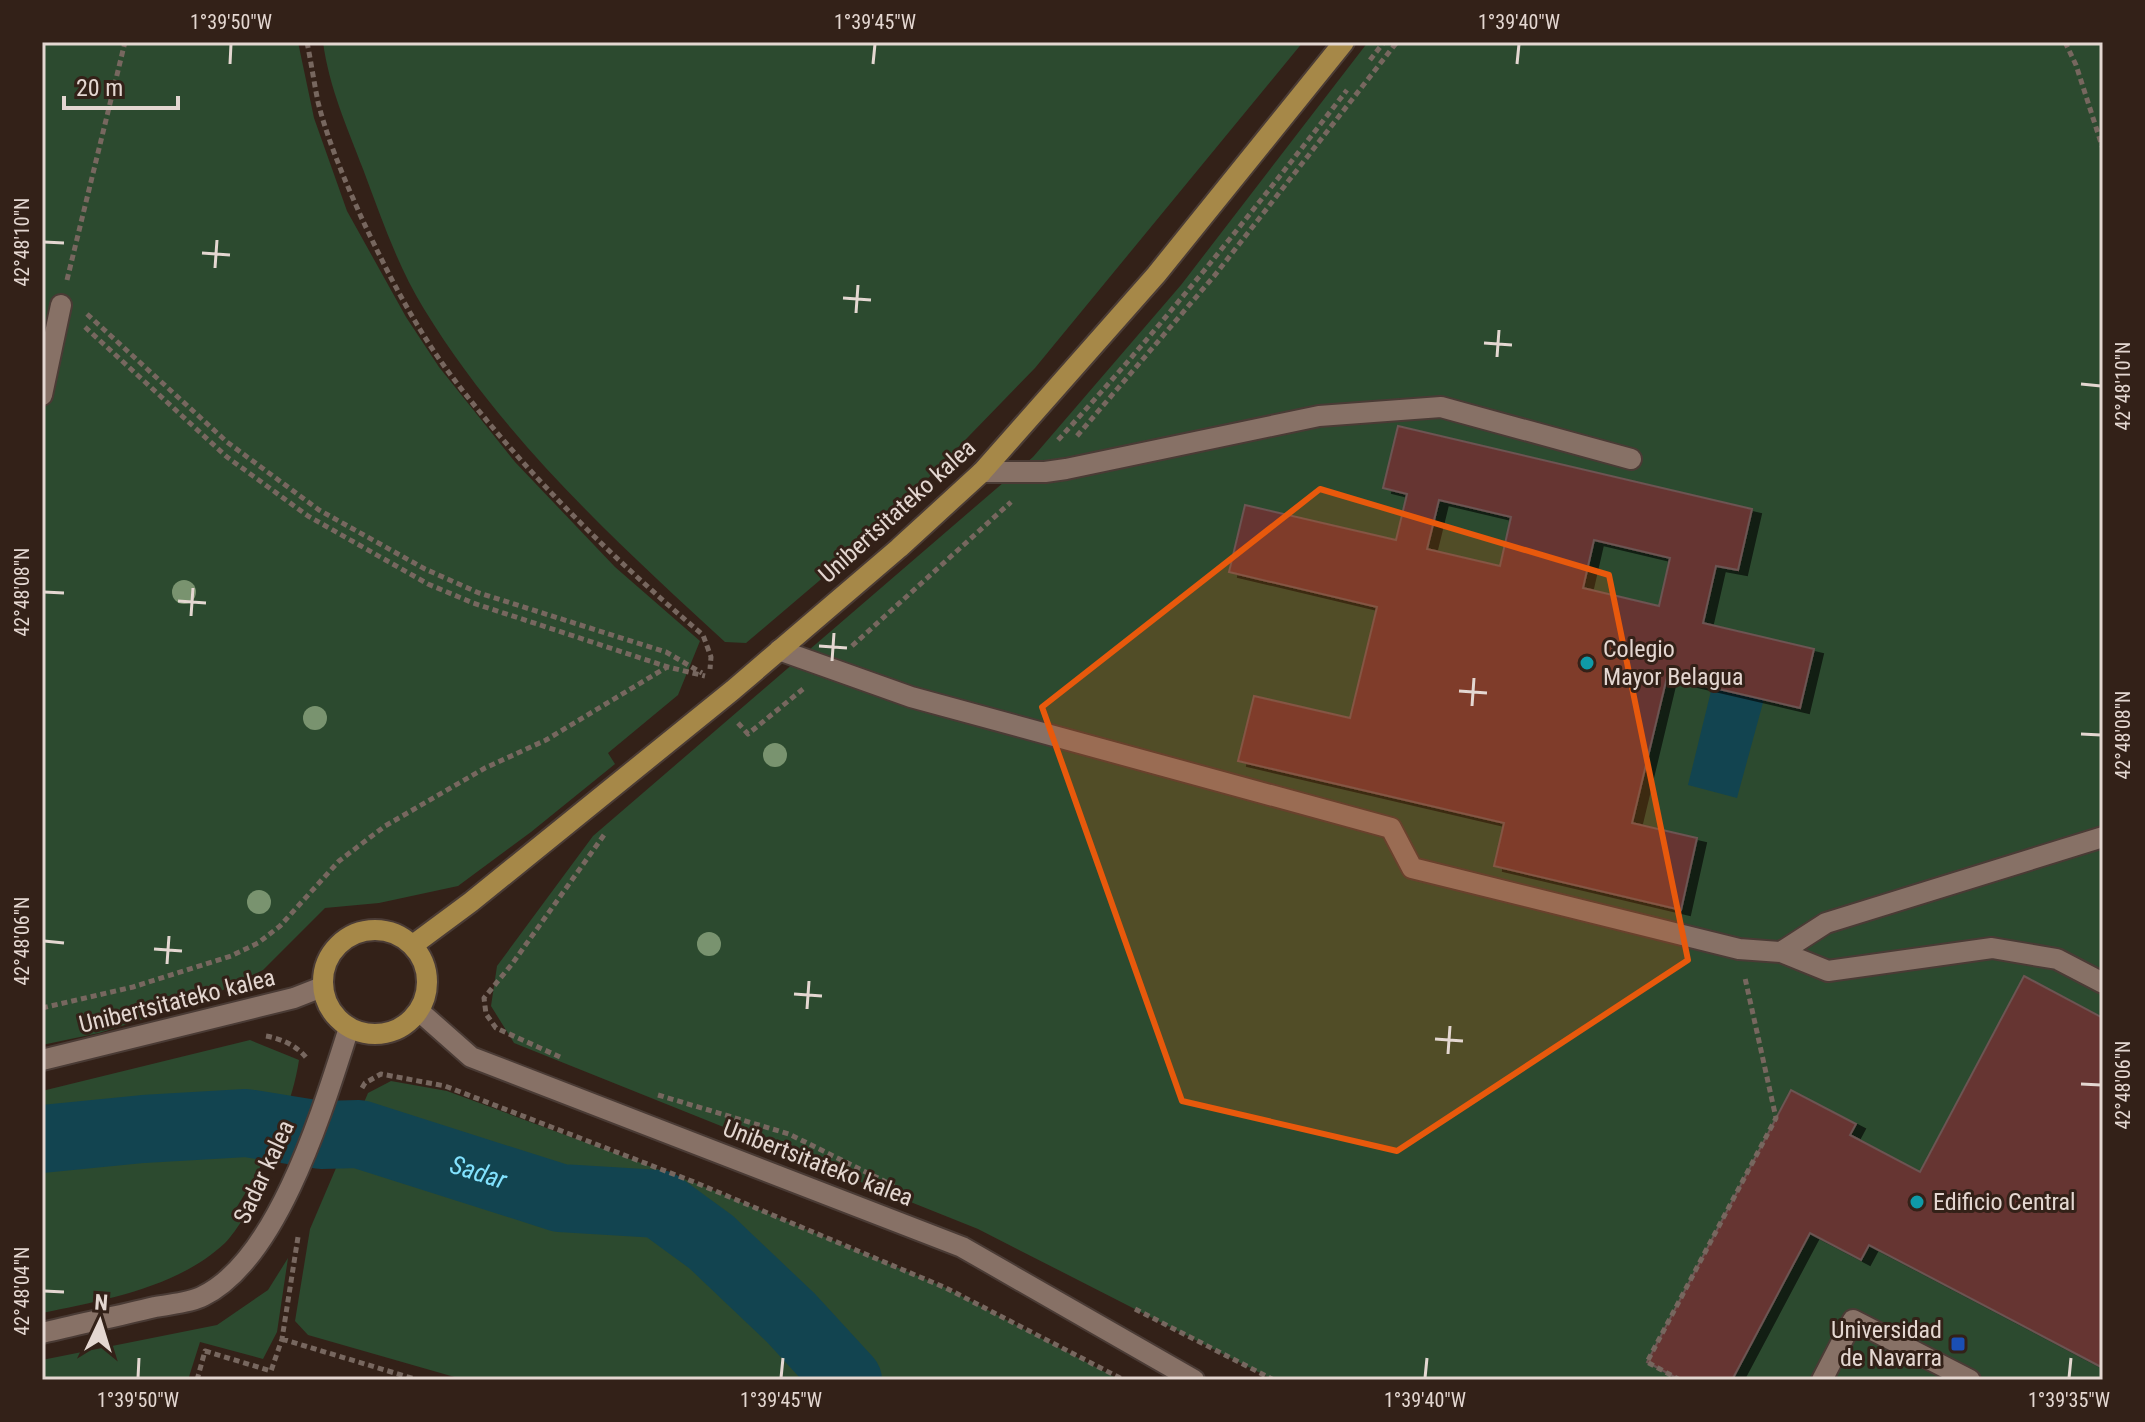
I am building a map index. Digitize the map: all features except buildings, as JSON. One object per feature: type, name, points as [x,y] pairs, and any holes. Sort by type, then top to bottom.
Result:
[{"type":"main road","name":"Unibertsitateko kalea","points":[[413,945],[483,893],[779,650],[899,548],[982,472],[1156,275],[1344,42]]},
{"type":"main road","points":[[374,929],[394,933],[413,945],[427,976],[426,993],[412,1019],[388,1032],[369,1034],[349,1028],[332,1014],[322,987],[324,966],[341,941],[355,933],[374,929]]},
{"type":"street","points":[[42,395],[62,299]]},
{"type":"street","points":[[982,472],[1045,472],[1319,416],[1441,407],[1631,459]]},
{"type":"street","points":[[779,650],[911,697],[1391,828],[1412,868],[1739,949],[1781,952],[1828,971],[1992,948],[2057,959],[2103,983]]},
{"type":"street","points":[[1781,952],[1826,923],[2103,837]]},
{"type":"street","name":"Unibertsitateko kalea","points":[[42,1060],[294,998],[322,987]]},
{"type":"street","name":"Unibertsitateko kalea","points":[[419,1011],[471,1057],[962,1247],[1194,1380]]},
{"type":"street","name":"Sadar kalea","points":[[42,1333],[203,1297],[243,1266],[270,1229],[281,1206],[325,1102],[349,1028]]},
{"type":"street","points":[[1822,1380],[1853,1320],[1970,1380]]},
{"type":"path","points":[[62,299],[125,42]]},
{"type":"path","points":[[307,42],[319,104],[348,188],[380,256],[417,323],[449,373],[522,460],[597,540],[703,635],[711,657],[710,677]]},
{"type":"path","points":[[748,734],[828,668],[1045,472],[1215,275],[1397,42]]},
{"type":"path","points":[[2065,42],[2076,65],[2103,149]]},
{"type":"path","points":[[62,299],[227,457],[308,516],[428,584],[473,603],[668,667],[710,677]]},
{"type":"path","points":[[62,299],[227,442],[319,510],[425,569],[479,593],[666,652],[710,677]]},
{"type":"path","points":[[42,1008],[133,987],[231,956],[258,943],[280,926],[339,861],[385,826],[485,768],[573,725],[668,667]]},
{"type":"path","points":[[1680,1380],[1647,1362],[1776,1118],[1739,949]]},
{"type":"path","points":[[252,1034],[278,1038],[301,1051],[307,1058],[310,1074]]},
{"type":"path","points":[[359,1095],[365,1083],[381,1074],[445,1086],[694,1182],[946,1288],[1124,1380]]},
{"type":"path","points":[[197,1380],[205,1351],[271,1371],[282,1339],[299,1233]]},
{"type":"path","points":[[282,1339],[418,1380]]},
{"type":"highlighted area","points":[[1320,489],[1609,575],[1688,960],[1397,1151],[1182,1101],[1042,707]]},
{"type":"green space","points":[[42,42],[298,42],[314,118],[347,211],[406,317],[439,367],[515,462],[615,567],[700,641],[678,695],[608,753],[615,764],[458,886],[379,903],[325,908],[263,970],[199,1002],[99,1033],[42,1045]]},
{"type":"green space","points":[[323,42],[1303,42],[1035,368],[873,535],[746,643],[725,642],[602,526],[525,444],[455,356],[414,292],[390,240],[339,107]]},
{"type":"green space","points":[[1368,42],[2103,42],[2103,1380],[1274,1380],[978,1229],[514,1043],[491,1006],[497,966],[593,836],[1033,457],[1181,285]]},
{"type":"green space","points":[[250,1040],[299,1060],[290,1099],[275,1138],[235,1210],[244,1218],[233,1234],[206,1258],[162,1281],[114,1297],[42,1313],[42,1091]]},
{"type":"green space","points":[[391,1081],[447,1091],[695,1183],[944,1287],[1120,1380],[465,1380],[308,1335],[295,1321],[310,1229],[368,1093]]},
{"type":"green space","points":[[288,1258],[277,1332],[263,1359],[200,1342],[188,1380],[42,1380],[42,1360],[217,1325],[268,1290]]},
{"type":"water","points":[[1712,687],[1764,699],[1737,798],[1688,785]]},
{"type":"waterway","name":"Sadar","points":[[42,1139],[246,1123],[321,1135],[359,1134],[560,1198],[659,1204],[711,1242],[791,1318],[848,1380]]},
{"type":"place","name":"Colegio Mayor Belagua","points":[[1587,663]]},
{"type":"place","name":"Edificio Central","points":[[1917,1202]]},
{"type":"place","name":"Universidad de Navarra","points":[[1958,1344]]}]
